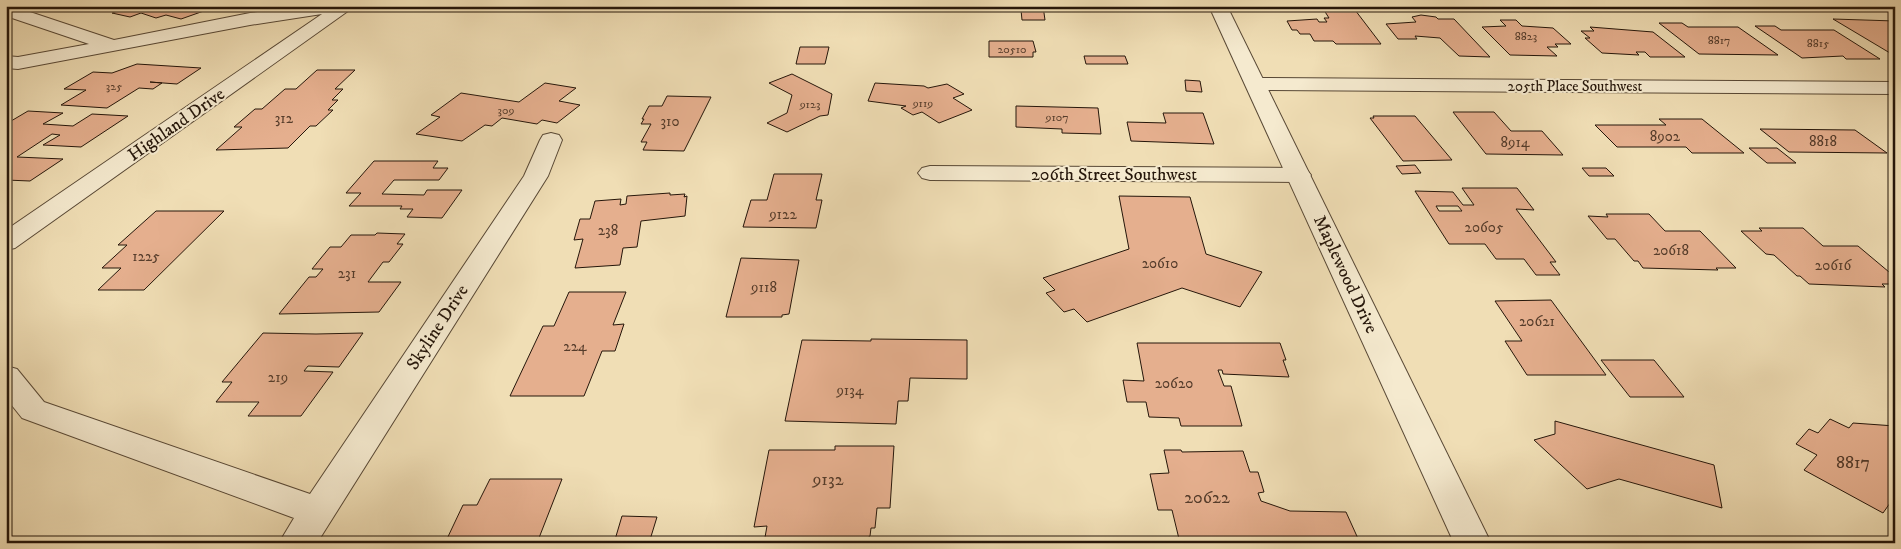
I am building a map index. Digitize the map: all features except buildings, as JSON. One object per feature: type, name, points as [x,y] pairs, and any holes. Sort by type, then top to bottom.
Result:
[{"type":"street","points":[[11,14],[36,6]]},
{"type":"street","points":[[6,62],[18,62],[114,46],[250,19],[339,6]]},
{"type":"street","name":"Highland Drive","points":[[6,242],[346,6]]},
{"type":"street","name":"Maplewood Drive","points":[[1218,6],[1473,543]]},
{"type":"street","points":[[11,14],[114,46]]},
{"type":"street","name":"205th Place Southwest","points":[[1256,84],[1895,88]]},
{"type":"street","name":"Skyline Drive","points":[[297,543],[316,510],[536,176],[551,140]]},
{"type":"street","name":"206th Street Southwest","points":[[930,172],[1299,175]]},
{"type":"street","points":[[6,376],[34,410],[316,510]]}]
